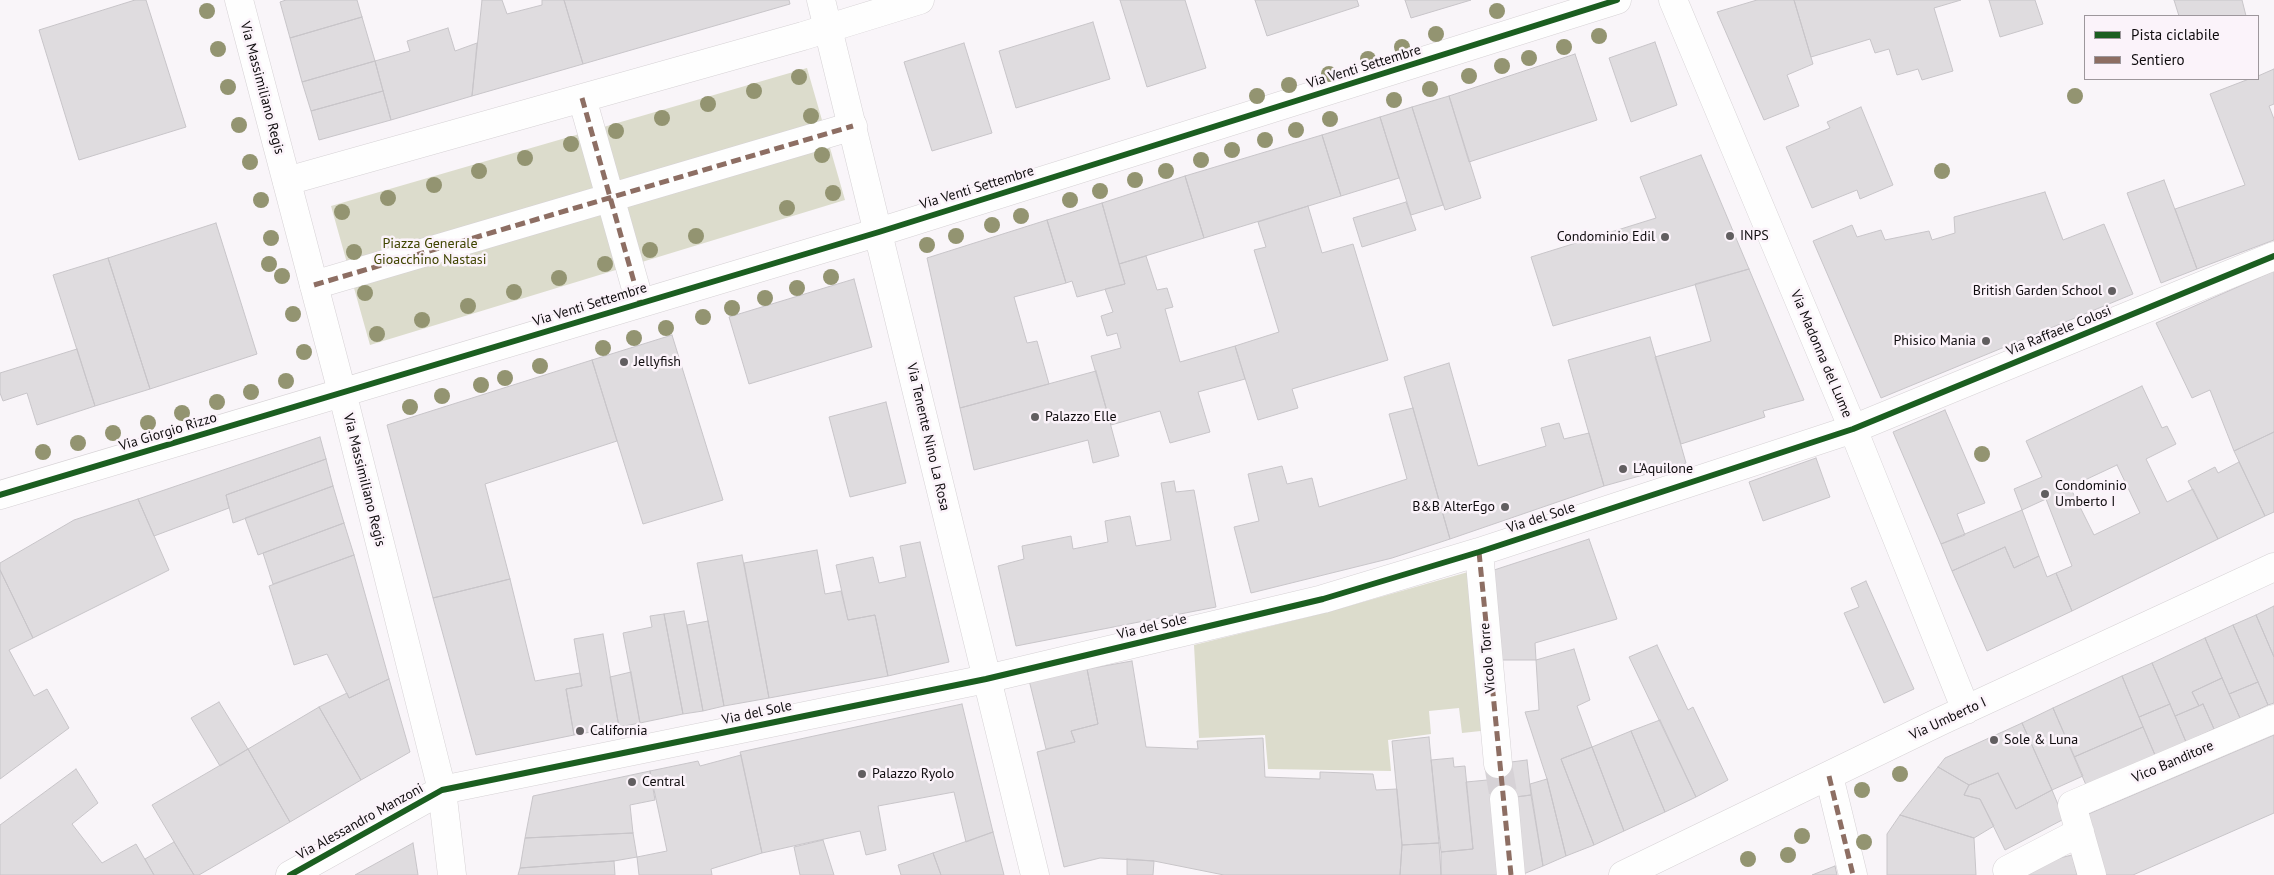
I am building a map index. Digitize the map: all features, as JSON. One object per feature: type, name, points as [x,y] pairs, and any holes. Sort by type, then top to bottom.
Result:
[{"type":"street","name":"Via Massimiliano Regis","points":[[239,0],[342,392],[442,790],[452,875]]},
{"type":"street","name":"Via Tenente Nino La Rosa","points":[[821,0],[1035,875]]},
{"type":"street","points":[[287,181],[828,28],[920,0]]},
{"type":"street","name":"Via Venti Settembre","points":[[342,392],[879,232],[1618,0]]},
{"type":"street","name":"Via Madonna del Lume","points":[[1673,0],[1853,429],[1966,710]]},
{"type":"street","points":[[582,98],[640,303]]},
{"type":"street","points":[[314,285],[853,126]]},
{"type":"street","name":"Via Raffaele Colosi","points":[[1853,429],[2274,256]]},
{"type":"street","name":"Via Giorgio Rizzo","points":[[0,495],[342,392]]},
{"type":"street","name":"Via del Sole","points":[[442,790],[986,679],[1323,599],[1479,552],[1853,429]]},
{"type":"street","name":"Vicolo Torre","points":[[1479,552],[1498,764]]},
{"type":"street","name":"Via Umberto I","points":[[1623,875],[1966,710],[2274,567]]},
{"type":"street","name":"Vico Banditore","points":[[2080,832],[2072,805],[2274,719]]},
{"type":"street","points":[[1829,776],[1853,875]]},
{"type":"street","name":"Via Alessandro Manzoni","points":[[290,875],[442,790]]},
{"type":"street","points":[[1504,798],[1511,875]]},
{"type":"street","points":[[2008,875],[2007,870],[2080,832],[2092,875]]},
{"type":"green space","name":"Piazza Generale Gioacchino Nastasi","points":[[807,68],[845,200],[370,345],[331,206]]},
{"type":"green space","points":[[1475,570],[1490,730],[1462,733],[1459,708],[1429,711],[1431,734],[1388,740],[1391,771],[1268,769],[1265,735],[1199,738],[1194,645],[1328,612]]},
{"type":"building","points":[[135,0],[146,0],[186,127],[79,160],[39,30]]},
{"type":"building","points":[[286,0],[357,0],[362,17],[290,38],[280,2]]},
{"type":"building","points":[[482,0],[502,0],[507,14],[542,5],[542,0],[564,0],[583,64],[472,96]]},
{"type":"building","points":[[564,0],[789,0],[790,4],[583,64]]},
{"type":"building","points":[[1120,0],[1185,0],[1206,68],[1147,87]]},
{"type":"building","points":[[1255,0],[1357,0],[1359,6],[1267,36]]},
{"type":"building","points":[[1405,0],[1471,0],[1411,18]]},
{"type":"building","points":[[1757,0],[1794,0],[1813,64],[1787,75],[1799,106],[1764,120],[1717,12]]},
{"type":"building","points":[[1794,0],[1961,0],[1934,8],[1953,71],[1922,80],[1918,69],[1897,75],[1889,49],[1875,53],[1870,39],[1811,57]]},
{"type":"building","points":[[1989,0],[2035,0],[2043,24],[2000,37]]},
{"type":"building","points":[[2174,0],[2242,0],[2246,15],[2179,15]]},
{"type":"building","points":[[362,17],[375,61],[302,82],[290,38]]},
{"type":"building","points":[[1093,22],[1110,79],[1016,108],[999,51]]},
{"type":"building","points":[[448,28],[455,51],[477,43],[472,96],[391,120],[375,61],[410,51],[407,41]]},
{"type":"building","points":[[1655,42],[1677,105],[1631,122],[1609,58]]},
{"type":"building","points":[[964,43],[992,133],[932,151],[904,62]]},
{"type":"building","points":[[1575,54],[1597,120],[1469,162],[1449,96]]},
{"type":"building","points":[[375,61],[383,91],[311,111],[302,82]]},
{"type":"building","points":[[2274,69],[2274,104],[2269,106],[2274,119],[2274,240],[2197,269],[2175,209],[2245,185],[2210,94],[2246,80],[2259,80],[2259,76]]},
{"type":"building","points":[[383,91],[391,120],[319,140],[311,111]]},
{"type":"building","points":[[1449,96],[1481,198],[1445,210],[1412,107]]},
{"type":"building","points":[[1412,107],[1443,205],[1411,215],[1380,117]]},
{"type":"building","points":[[1861,107],[1893,185],[1860,199],[1857,190],[1812,208],[1786,147],[1830,128],[1827,122]]},
{"type":"building","points":[[1380,117],[1399,178],[1341,196],[1322,135]]},
{"type":"building","points":[[1322,135],[1341,196],[1204,238],[1185,176]]},
{"type":"building","name":"Condominio Edil","points":[[1701,155],[1749,269],[1553,326],[1531,257],[1656,218],[1640,177]]},
{"type":"building","points":[[1185,176],[1204,238],[1119,264],[1102,203]]},
{"type":"building","points":[[2164,180],[2197,269],[2161,283],[2127,193]]},
{"type":"building","points":[[2045,192],[2063,240],[2104,224],[2133,294],[1881,398],[1813,241],[1852,225],[1857,237],[1881,230],[1885,240],[1929,231],[1932,240],[1955,233],[1954,217]]},
{"type":"building","points":[[1406,202],[1416,230],[1362,247],[1353,218]]},
{"type":"building","points":[[1102,203],[1125,284],[1077,297],[1072,281],[1066,283],[1047,220]]},
{"type":"building","points":[[1308,206],[1322,253],[1353,244],[1388,360],[1292,389],[1298,408],[1258,420],[1235,346],[1279,332],[1254,250],[1266,247],[1258,222]]},
{"type":"building","points":[[1047,220],[1066,283],[1014,297],[1027,343],[1037,341],[1049,384],[960,408],[927,258]]},
{"type":"building","points":[[216,223],[257,354],[150,389],[108,258]]},
{"type":"building","points":[[1146,256],[1157,290],[1167,288],[1173,307],[1165,309],[1180,362],[1235,346],[1245,379],[1198,392],[1210,432],[1170,443],[1160,411],[1111,425],[1091,356],[1121,348],[1117,333],[1107,336],[1101,316],[1113,312],[1105,289],[1125,284],[1119,264]]},
{"type":"building","points":[[108,258],[150,389],[95,406],[53,275]]},
{"type":"building","points":[[1749,269],[1804,400],[1763,411],[1765,417],[1681,444],[1655,357],[1711,341],[1695,284]]},
{"type":"building","points":[[2274,271],[2274,432],[2234,451],[2210,390],[2192,398],[2156,323]]},
{"type":"building","points":[[854,279],[872,347],[749,384],[729,317]]},
{"type":"building","points":[[672,335],[723,500],[643,524],[592,360]]},
{"type":"building","points":[[1650,337],[1686,463],[1604,486],[1568,360]]},
{"type":"building","points":[[77,349],[95,406],[37,425],[27,393],[3,401],[0,393],[0,373]]},
{"type":"building","points":[[592,360],[617,441],[485,484],[510,579],[433,598],[387,425]]},
{"type":"building","points":[[1449,363],[1478,466],[1546,446],[1541,428],[1559,423],[1564,439],[1589,433],[1604,486],[1450,539],[1404,377]]},
{"type":"building","name":"Palazzo Elle","points":[[1096,371],[1119,456],[1093,463],[1088,440],[974,470],[960,408]]},
{"type":"building","name":"Condominio Umberto I","points":[[2142,386],[2162,428],[2167,426],[2176,444],[2146,459],[2167,502],[2193,489],[2218,539],[2072,611],[2056,573],[2072,566],[2046,499],[2022,510],[2014,489],[2042,477],[2026,441]],"holes":[[[2117,465],[2140,513],[2094,535],[2070,487]]]},
{"type":"building","points":[[886,402],[906,483],[850,497],[829,417]]},
{"type":"building","points":[[1413,408],[1450,539],[1392,558],[1251,593],[1234,527],[1259,521],[1248,474],[1282,466],[1287,484],[1312,478],[1319,507],[1407,479],[1389,414]]},
{"type":"building","points":[[1945,410],[1985,503],[1957,514],[1965,535],[1941,544],[1893,432]]},
{"type":"building","points":[[2274,432],[2274,512],[2265,516],[2234,451]]},
{"type":"building","points":[[320,437],[326,459],[226,495],[229,508],[154,536],[138,499]]},
{"type":"building","points":[[1816,458],[1830,497],[1763,521],[1749,482]]},
{"type":"building","points":[[326,459],[333,486],[233,523],[226,495]]},
{"type":"building","points":[[2239,462],[2265,516],[2218,539],[2188,481],[2215,467],[2218,473]]},
{"type":"building","points":[[1174,481],[1176,492],[1194,490],[1216,607],[1016,646],[998,566],[1024,559],[1022,546],[1071,536],[1073,549],[1108,542],[1105,521],[1130,516],[1136,546],[1171,540],[1161,483]]},
{"type":"building","points":[[333,486],[344,523],[258,555],[245,518]]},
{"type":"building","points":[[138,499],[169,570],[33,638],[0,570],[0,563],[74,520]]},
{"type":"building","points":[[2022,510],[2039,556],[2014,568],[2005,547],[1952,571],[1941,544]]},
{"type":"building","points":[[344,523],[354,555],[273,584],[263,553]]},
{"type":"building","points":[[1589,539],[1617,619],[1535,643],[1536,660],[1499,660],[1488,572]]},
{"type":"building","points":[[920,542],[949,662],[888,676],[875,615],[848,620],[836,565],[873,557],[879,583],[906,577],[900,546]]},
{"type":"building","points":[[2005,547],[2014,568],[2039,556],[2047,577],[2056,573],[2072,611],[1987,651],[1952,571]]},
{"type":"building","points":[[817,550],[825,594],[841,591],[848,620],[875,615],[888,676],[769,698],[744,563]]},
{"type":"building","points":[[354,555],[389,679],[349,698],[327,654],[294,665],[269,586]]},
{"type":"building","points":[[742,555],[769,698],[724,706],[697,563]]},
{"type":"building","points":[[0,570],[33,638],[9,650],[34,696],[47,689],[69,728],[0,779]]},
{"type":"building","points":[[510,579],[535,681],[580,673],[582,686],[566,689],[574,735],[476,755],[433,598]]},
{"type":"building","points":[[1866,581],[1914,689],[1884,703],[1844,613],[1859,607],[1851,588]]},
{"type":"building","points":[[2274,606],[2274,657],[2256,615]]},
{"type":"building","points":[[684,611],[703,711],[683,714],[664,614]]},
{"type":"building","points":[[664,614],[683,714],[640,723],[623,633],[652,627],[650,616]]},
{"type":"building","points":[[2256,615],[2274,657],[2274,703],[2268,705],[2233,625]]},
{"type":"building","points":[[708,621],[724,706],[703,711],[687,625]]},
{"type":"building","points":[[2233,625],[2258,682],[2229,694],[2205,638]]},
{"type":"building","points":[[603,634],[619,727],[574,735],[566,689],[582,686],[574,639]]},
{"type":"building","points":[[2205,638],[2222,678],[2192,692],[2199,706],[2175,716],[2152,663]]},
{"type":"building","points":[[1657,645],[1688,710],[1693,707],[1728,780],[1696,797],[1629,657]]},
{"type":"building","points":[[1574,649],[1590,700],[1577,706],[1592,747],[1561,759],[1594,845],[1566,856],[1547,779],[1525,712],[1539,710],[1536,660]]},
{"type":"building","points":[[1132,661],[1146,747],[1198,749],[1197,741],[1263,738],[1265,777],[1320,779],[1320,772],[1373,774],[1376,790],[1397,789],[1402,845],[1400,875],[1224,875],[1154,861],[1100,858],[1064,867],[1037,752],[1075,742],[1071,731],[1098,724],[1087,669]]},
{"type":"building","points":[[2152,663],[2170,704],[2139,717],[2122,676]]},
{"type":"building","points":[[1087,669],[1098,724],[1071,731],[1075,742],[1046,749],[1029,680]]},
{"type":"building","points":[[631,672],[640,723],[619,727],[610,677]]},
{"type":"building","points":[[2122,676],[2143,727],[2074,757],[2053,708]]},
{"type":"building","points":[[2222,678],[2240,718],[2214,729],[2203,704],[2199,706],[2192,692]]},
{"type":"building","points":[[389,679],[410,752],[361,780],[319,707],[347,693],[349,698]]},
{"type":"building","points":[[2258,682],[2268,705],[2240,718],[2229,694]]},
{"type":"building","points":[[219,702],[248,749],[220,766],[191,718]]},
{"type":"building","name":"Palazzo Ryolo","points":[[962,704],[993,832],[966,842],[954,792],[878,806],[886,850],[866,855],[860,831],[762,853],[740,752]]},
{"type":"building","points":[[2170,704],[2186,742],[2155,755],[2139,717]]},
{"type":"building","points":[[2203,704],[2214,729],[2186,742],[2175,716]]},
{"type":"building","points":[[319,707],[361,780],[290,822],[248,749]]},
{"type":"building","points":[[2053,708],[2083,776],[2052,790],[2022,723]]},
{"type":"building","points":[[1660,720],[1696,797],[1665,812],[1631,731]]},
{"type":"building","points":[[2022,723],[2052,790],[2016,809],[1998,773],[1969,785],[1938,767],[1945,758]]},
{"type":"building","points":[[2143,727],[2155,755],[2086,785],[2074,757]]},
{"type":"building","points":[[1631,731],[1665,812],[1624,831],[1592,747]]},
{"type":"building","points":[[2274,735],[2274,813],[2133,875],[2106,875],[2086,815]]},
{"type":"building","points":[[1429,737],[1439,843],[1402,845],[1392,741]]},
{"type":"building","points":[[1592,747],[1624,831],[1594,845],[1561,759]]},
{"type":"building","points":[[248,749],[290,822],[199,875],[194,875],[152,805]]},
{"type":"building","points":[[741,755],[762,853],[711,869],[712,875],[639,875],[637,857],[667,851],[650,771],[698,761],[700,766]]},
{"type":"building","points":[[1453,758],[1454,767],[1465,766],[1473,849],[1441,852],[1431,760]]},
{"type":"building","points":[[1527,760],[1531,795],[1500,799],[1495,764]]},
{"type":"building","points":[[1938,767],[1969,785],[1964,795],[1980,799],[1994,826],[1974,838],[1900,815]]},
{"type":"building","points":[[76,769],[98,803],[72,824],[102,863],[136,844],[154,875],[0,875],[0,825]]},
{"type":"building","points":[[650,771],[655,800],[630,805],[633,833],[525,838],[533,796]]},
{"type":"building","points":[[1998,773],[2016,809],[2052,790],[2064,819],[2005,850],[1980,799],[1964,795],[1969,785]]},
{"type":"building","points":[[1498,779],[1507,875],[1441,875],[1441,852],[1473,849],[1466,782]]},
{"type":"building","points":[[1547,779],[1566,856],[1543,866],[1530,784]]},
{"type":"building","points":[[1531,795],[1543,866],[1521,875],[1509,798]]},
{"type":"building","points":[[1900,815],[1974,838],[1976,875],[1887,875],[1887,834]]},
{"type":"building","points":[[993,832],[1004,875],[941,875],[933,853]]},
{"type":"building","points":[[633,833],[637,857],[614,861],[520,868],[525,838]]},
{"type":"building","points":[[823,840],[834,875],[800,875],[794,847]]},
{"type":"building","points":[[174,842],[194,875],[154,875],[145,859]]},
{"type":"building","points":[[413,843],[418,875],[355,875]]},
{"type":"building","points":[[1439,843],[1441,875],[1400,875],[1402,845]]},
{"type":"building","points":[[933,853],[941,875],[901,875],[898,865]]},
{"type":"building","points":[[2072,855],[2077,875],[2021,875],[2020,868]]},
{"type":"building","points":[[1127,859],[1154,861],[1153,875],[1127,875]]},
{"type":"building","points":[[614,861],[615,875],[518,875],[520,868]]},
{"type":"building","points":[[1835,866],[1837,875],[1812,875]]},
{"type":"tunnel","points":[[1498,764],[1504,799]]},
{"type":"marked path","points":[[582,98],[640,303]]},
{"type":"marked path","points":[[314,285],[853,126]]},
{"type":"marked path","points":[[1479,552],[1511,875]]},
{"type":"marked path","points":[[1829,776],[1853,875]]},
{"type":"cycle path","points":[[0,495],[879,232],[1617,0]]},
{"type":"cycle path","points":[[290,875],[442,790],[986,679],[1323,599],[1479,552],[1853,429],[2274,256]]},
{"type":"place","name":"INPS","points":[[1730,236]]},
{"type":"place","name":"Condominio Edil","points":[[1665,237]]},
{"type":"place","name":"British Garden School","points":[[2112,291]]},
{"type":"place","name":"Phisico Mania","points":[[1986,341]]},
{"type":"place","name":"Jellyfish","points":[[624,362]]},
{"type":"place","name":"Palazzo Elle","points":[[1035,417]]},
{"type":"place","name":"L'Aquilone","points":[[1623,469]]},
{"type":"place","name":"Condominio Umberto I","points":[[2045,494]]},
{"type":"place","name":"B&B AlterEgo","points":[[1505,507]]},
{"type":"place","name":"California","points":[[580,731]]},
{"type":"place","name":"Sole & Luna","points":[[1994,740]]},
{"type":"place","name":"Palazzo Ryolo","points":[[862,774]]},
{"type":"place","name":"Central","points":[[632,782]]}]
